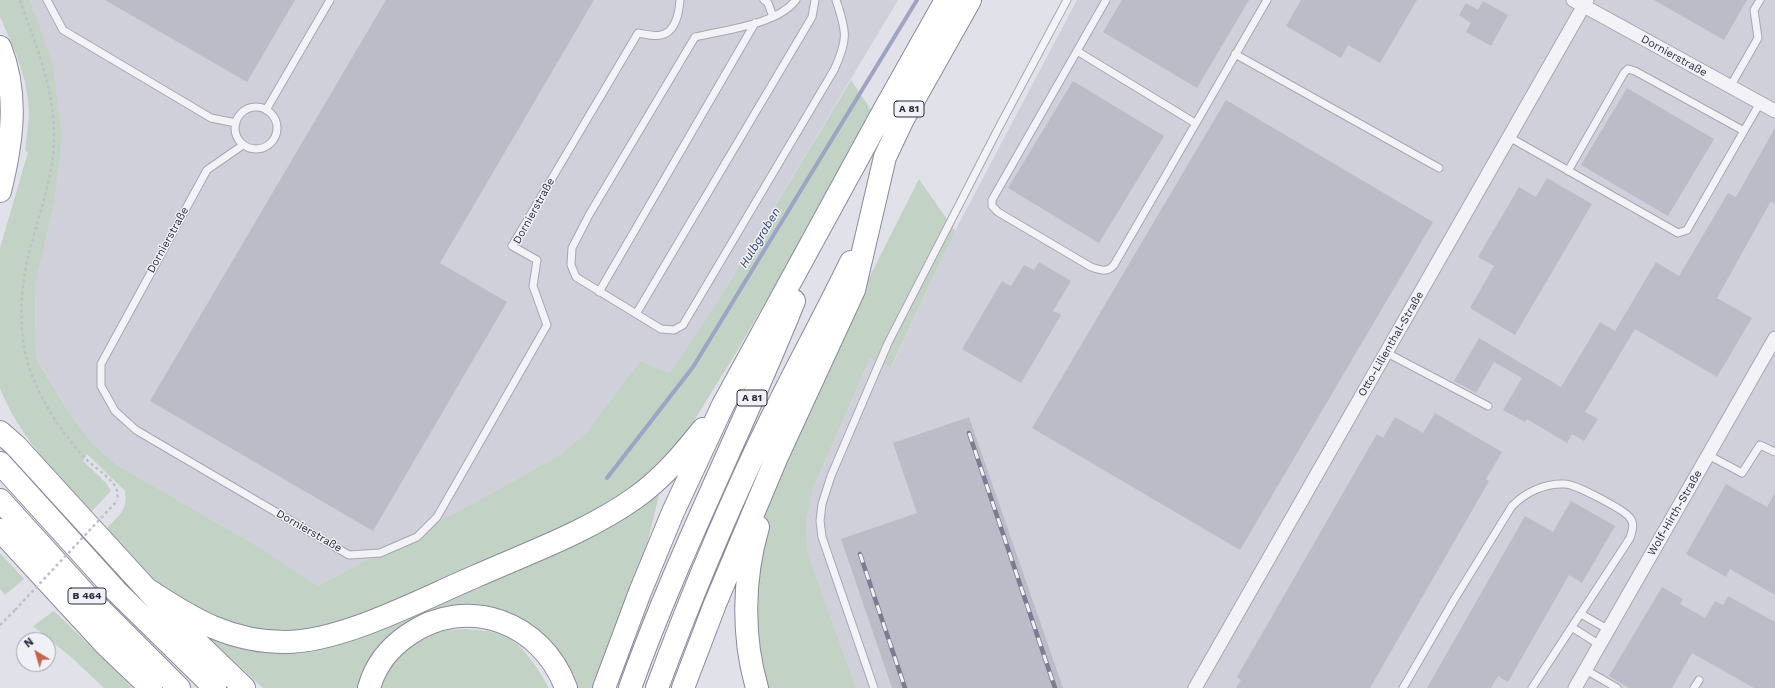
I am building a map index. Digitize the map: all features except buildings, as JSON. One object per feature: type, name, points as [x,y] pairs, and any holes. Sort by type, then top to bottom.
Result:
[{"type":"highway","name":"A 81","points":[[630,688],[662,604],[701,512],[799,290],[851,184],[883,112],[946,0]]},
{"type":"highway","name":"A 81","points":[[657,688],[694,590],[731,506],[774,413],[868,227],[885,157],[903,119],[970,0]]},
{"type":"highway","points":[[0,47],[7,64],[5,77],[13,113],[6,166],[0,191]]},
{"type":"highway","points":[[604,688],[640,592],[668,524],[723,405],[883,112]]},
{"type":"highway","points":[[683,688],[715,604],[767,481],[854,290],[868,227]]},
{"type":"highway","points":[[150,591],[191,618],[229,634],[249,640],[287,642],[334,634],[414,603],[547,545],[615,510],[635,498],[659,478],[723,405]]},
{"type":"highway","points":[[0,417],[16,446]]},
{"type":"highway","points":[[0,432],[16,446],[184,630],[244,688]]},
{"type":"highway","name":"B 464","points":[[0,463],[116,590],[215,688]]},
{"type":"highway","points":[[757,688],[749,654],[747,636],[747,593],[753,550],[767,481]]},
{"type":"highway","name":"B 464","points":[[0,500],[87,596],[179,688]]},
{"type":"highway","name":"B 464","points":[[0,530],[106,645],[151,688]]},
{"type":"highway","points":[[369,688],[371,679],[382,660],[397,643],[419,627],[440,619],[471,616],[489,618],[506,623],[528,635],[538,643],[554,662],[566,688]]},
{"type":"highway","points":[[106,645],[139,688]]},
{"type":"street","name":"Dornierstraße","points":[[1581,2],[1775,111]]},
{"type":"street","name":"Otto-Lilienthal-Straße","points":[[1195,688],[1509,137],[1581,2]]},
{"type":"street","name":"Wolf-Hirth-Straße","points":[[1575,688],[1708,455],[1773,346]]},
{"type":"lane","points":[[48,0],[63,30],[211,118],[236,123]]},
{"type":"lane","points":[[266,110],[330,0]]},
{"type":"lane","name":"Dornierstraße","points":[[243,145],[207,170],[101,364],[101,386],[115,410],[136,430],[350,555],[380,553],[417,537],[437,517],[547,325],[532,286],[537,260],[512,246],[638,33],[662,35],[670,30],[677,20],[680,0]]},
{"type":"lane","points":[[764,0],[768,3],[773,17]]},
{"type":"lane","points":[[796,0],[790,7],[773,17],[755,23],[695,37],[593,208],[572,248],[571,265],[576,277],[661,329],[674,330],[683,325],[834,70],[844,48],[845,27],[836,0]]},
{"type":"lane","points":[[636,314],[812,17],[815,0]]},
{"type":"lane","points":[[874,688],[822,537],[820,521],[822,504],[848,434],[888,343],[993,137],[1067,0]]},
{"type":"lane","points":[[1106,0],[992,200],[992,206],[998,212],[1091,267],[1103,271],[1109,270],[1114,265],[1266,0]]},
{"type":"lane","points":[[1730,87],[1758,38],[1754,10],[1760,0]]},
{"type":"lane","points":[[599,292],[755,23]]},
{"type":"lane","points":[[1076,51],[1196,122]]},
{"type":"lane","points":[[1235,54],[1439,168]]},
{"type":"lane","points":[[1568,171],[1624,73],[1628,69],[1635,71],[1744,131]]},
{"type":"lane","points":[[1509,137],[1678,233],[1687,230],[1760,103]]},
{"type":"lane","points":[[257,107],[266,110],[274,118],[277,129],[274,140],[265,148],[253,149],[243,145],[236,135],[236,123],[240,115],[248,109],[257,107]]},
{"type":"lane","points":[[1386,352],[1488,406]]},
{"type":"lane","points":[[1708,455],[1742,474],[1760,444],[1775,452]]},
{"type":"lane","points":[[1403,688],[1454,600],[1512,506],[1522,496],[1553,484],[1566,483],[1586,491],[1624,512],[1631,518],[1634,526],[1630,538],[1573,628],[1532,688]]},
{"type":"lane","points":[[1582,614],[1609,630]]},
{"type":"lane","points":[[1573,628],[1600,645]]},
{"type":"lane","points":[[1586,670],[1617,688]]},
{"type":"lane","points":[[1694,688],[1698,680]]},
{"type":"path","points":[[0,625],[117,501],[118,494],[114,486],[85,458],[58,423],[39,390],[26,357],[21,319],[25,272],[46,188],[54,138],[51,98],[44,67],[20,0]]},
{"type":"shaded area","points":[[30,0],[898,0],[716,304],[670,373],[640,361],[586,433],[561,454],[503,487],[318,586],[264,550],[117,465],[92,443],[70,414],[36,357],[35,287],[55,200],[62,138]]},
{"type":"shaded area","points":[[1077,0],[1775,0],[1775,688],[856,688],[808,554],[806,522],[813,489],[870,358],[892,366],[955,231]]},
{"type":"green space","points":[[0,0],[30,0],[53,66],[62,138],[55,200],[35,287],[36,358],[70,414],[92,443],[117,465],[264,550],[318,586],[503,487],[561,454],[586,433],[640,361],[670,373],[716,304],[851,80],[878,120],[692,424],[663,460],[643,479],[593,511],[558,529],[375,611],[306,631],[274,634],[213,619],[166,591],[138,565],[106,529],[119,516],[124,508],[126,498],[125,491],[87,454],[83,461],[107,484],[111,491],[91,512],[52,469],[28,438],[17,423],[0,388],[0,248],[28,152],[25,151],[29,116],[25,82],[17,56],[0,17]]},
{"type":"green space","points":[[919,179],[955,231],[891,367],[870,358],[813,489],[806,522],[808,554],[856,688],[764,688],[753,621],[764,521],[768,504],[858,300]]},
{"type":"green space","points":[[653,494],[659,496],[646,548],[593,688],[575,688],[572,675],[555,647],[524,622],[459,606],[359,688],[263,688],[206,635],[283,647]]},
{"type":"green space","points":[[0,553],[24,579],[5,595],[0,589]]},
{"type":"green space","points":[[54,611],[132,688],[104,688],[56,645],[56,632],[40,632],[33,626]]},
{"type":"green space","points":[[465,629],[493,632],[514,642],[532,660],[549,688],[381,688],[397,658],[409,646],[423,636],[443,631]]},
{"type":"waterway","name":"Hulbgraben","points":[[607,478],[693,367],[917,0]]},
{"type":"railway","points":[[969,433],[1055,688]]},
{"type":"railway","points":[[860,554],[905,688]]}]
